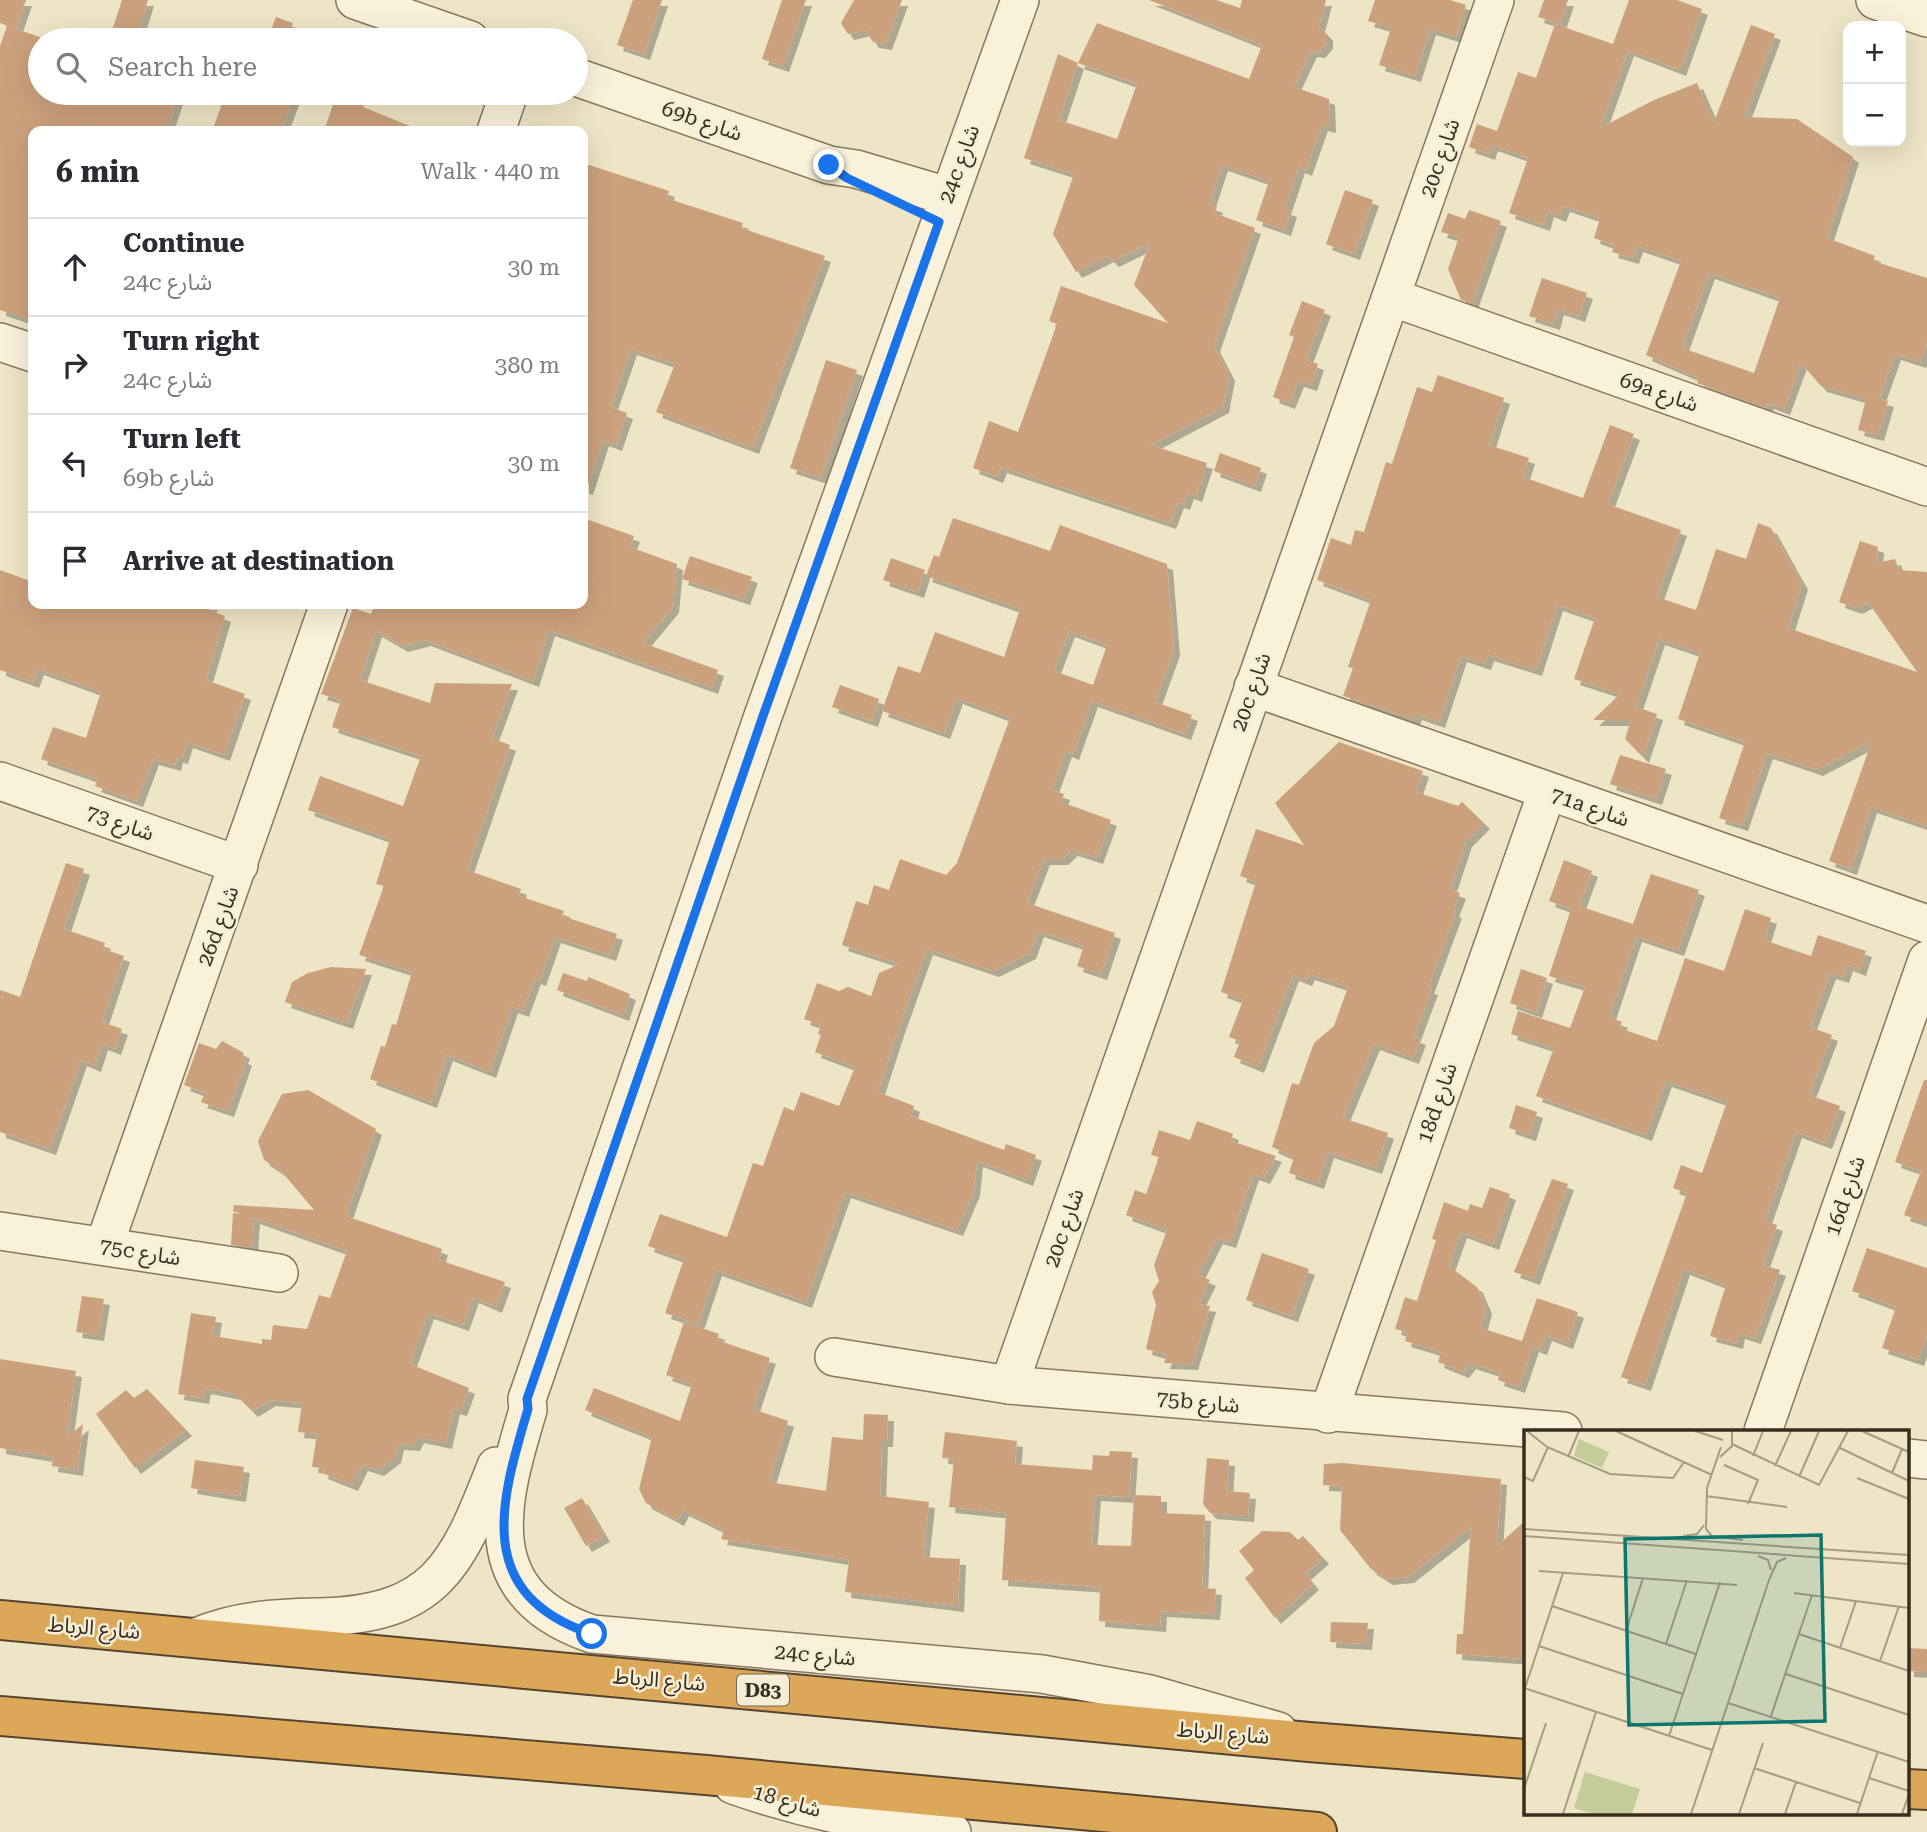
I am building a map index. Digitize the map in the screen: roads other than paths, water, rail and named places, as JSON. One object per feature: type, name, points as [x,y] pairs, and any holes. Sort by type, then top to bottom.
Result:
[{"type":"highway","name":"شارع الرباط","points":[[0,1620],[1309,1742],[1524,1759]]},
{"type":"highway","points":[[0,1716],[706,1775],[1317,1832]]},
{"type":"street","points":[[355,0],[436,28]]},
{"type":"street","name":"24c شارع","points":[[1020,0],[763,716],[527,1399],[528,1409],[505,1490],[503,1526],[506,1548],[512,1569],[532,1598],[545,1610],[575,1628],[609,1637],[1042,1674],[1204,1707],[1309,1742]]},
{"type":"street","name":"20c شارع","points":[[1009,1385],[1495,0]]},
{"type":"street","points":[[1875,0],[1927,18]]},
{"type":"street","name":"69b شارع","points":[[588,81],[829,165],[856,169],[943,209]]},
{"type":"street","points":[[498,126],[505,105]]},
{"type":"street","name":"69a شارع","points":[[1391,297],[1927,486]]},
{"type":"street","points":[[0,342],[28,351]]},
{"type":"street","name":"26d شارع","points":[[104,1247],[327,609]]},
{"type":"street","name":"71a شارع","points":[[1253,687],[1927,924]]},
{"type":"street","name":"شارع 73","points":[[0,781],[239,865]]},
{"type":"street","name":"18d شارع","points":[[1328,1414],[1547,792]]},
{"type":"street","name":"16d شارع","points":[[1763,1430],[1927,960]]},
{"type":"street","name":"75c شارع","points":[[0,1231],[279,1273]]},
{"type":"street","name":"75b شارع","points":[[834,1357],[1009,1385],[1328,1414],[1549,1430]]},
{"type":"street","name":"24c شارع","points":[[196,1637],[217,1628],[263,1618],[368,1615],[390,1609],[424,1591],[451,1561],[470,1532],[519,1407],[527,1399]]},
{"type":"street","name":"شارع 18","points":[[706,1775],[777,1801],[903,1828],[952,1832]]}]
